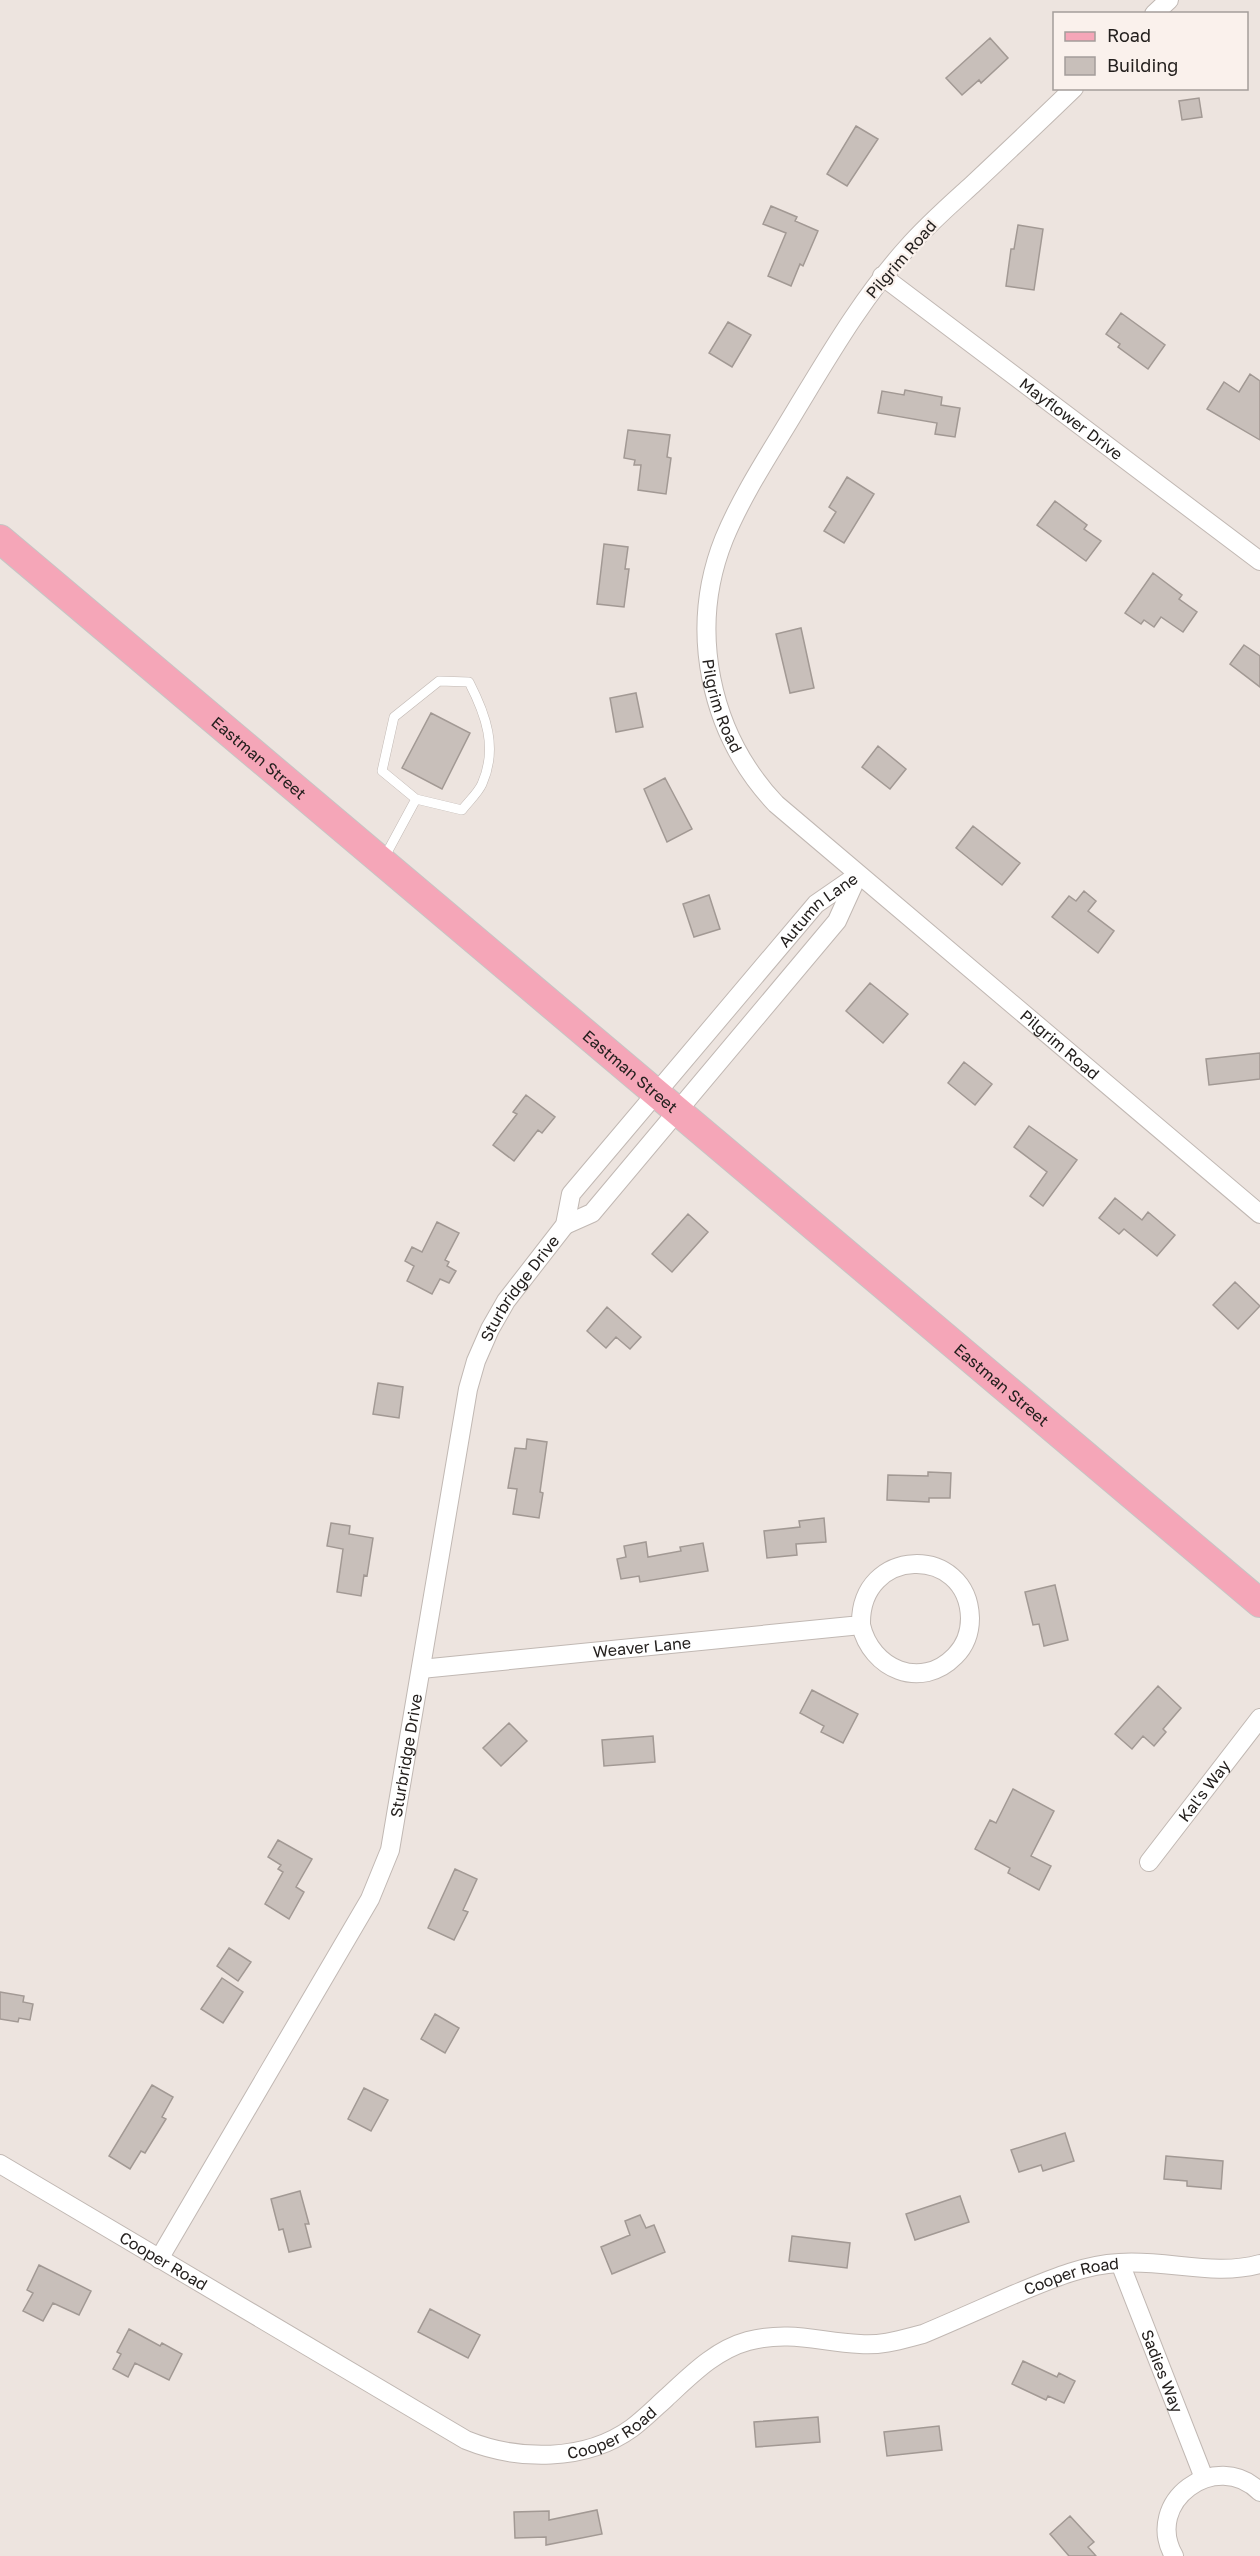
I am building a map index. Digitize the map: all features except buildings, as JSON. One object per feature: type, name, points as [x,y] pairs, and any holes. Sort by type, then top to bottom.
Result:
[{"type":"main road","name":"Eastman Street","points":[[0,538],[1260,1603]]},
{"type":"street","points":[[1156,12],[1169,0]]},
{"type":"street","name":"Pilgrim Road","points":[[1072,90],[937,217],[882,276],[853,315],[733,520],[717,559],[708,601],[706,622],[708,666],[713,689],[728,730],[748,770],[761,788],[791,819],[1258,1208]]},
{"type":"street","name":"Mayflower Drive","points":[[882,276],[1260,561]]},
{"type":"street","name":"Autumn Lane","points":[[655,1093],[816,904],[858,875]]},
{"type":"street","name":"Autumn Lane","points":[[677,1111],[837,921],[858,875]]},
{"type":"street","name":"Sturbridge Drive","points":[[159,2259],[364,1910],[378,1883],[390,1850],[468,1389],[489,1329],[506,1301],[565,1225],[571,1194],[655,1093]]},
{"type":"street","name":"Sturbridge Drive","points":[[565,1225],[592,1213],[677,1111]]},
{"type":"street","points":[[915,1563],[926,1564],[947,1573],[963,1590],[970,1612],[968,1634],[957,1654],[939,1668],[917,1673],[905,1672],[884,1663],[869,1646],[861,1625],[863,1602],[874,1582],[892,1569],[915,1563]]},
{"type":"street","name":"Weaver Lane","points":[[422,1669],[861,1625]]},
{"type":"street","name":"Kal's Way","points":[[1149,1862],[1260,1719]]},
{"type":"street","name":"Cooper Road","points":[[0,2164],[466,2440],[488,2449],[513,2455],[565,2453],[609,2441],[632,2428],[711,2358],[746,2341],[789,2335],[861,2345],[905,2339],[923,2334],[1073,2271],[1120,2263],[1233,2269],[1260,2264]]},
{"type":"street","name":"Sadies Way","points":[[1120,2263],[1204,2478]]},
{"type":"street","points":[[1174,2556],[1167,2530],[1172,2508],[1185,2490],[1204,2478],[1214,2476],[1236,2477],[1246,2481],[1260,2492]]},
{"type":"lane","points":[[439,681],[469,682],[484,711],[491,752],[482,785],[462,810],[416,799],[382,771],[394,717],[439,681]]},
{"type":"lane","points":[[382,862],[416,799]]}]
